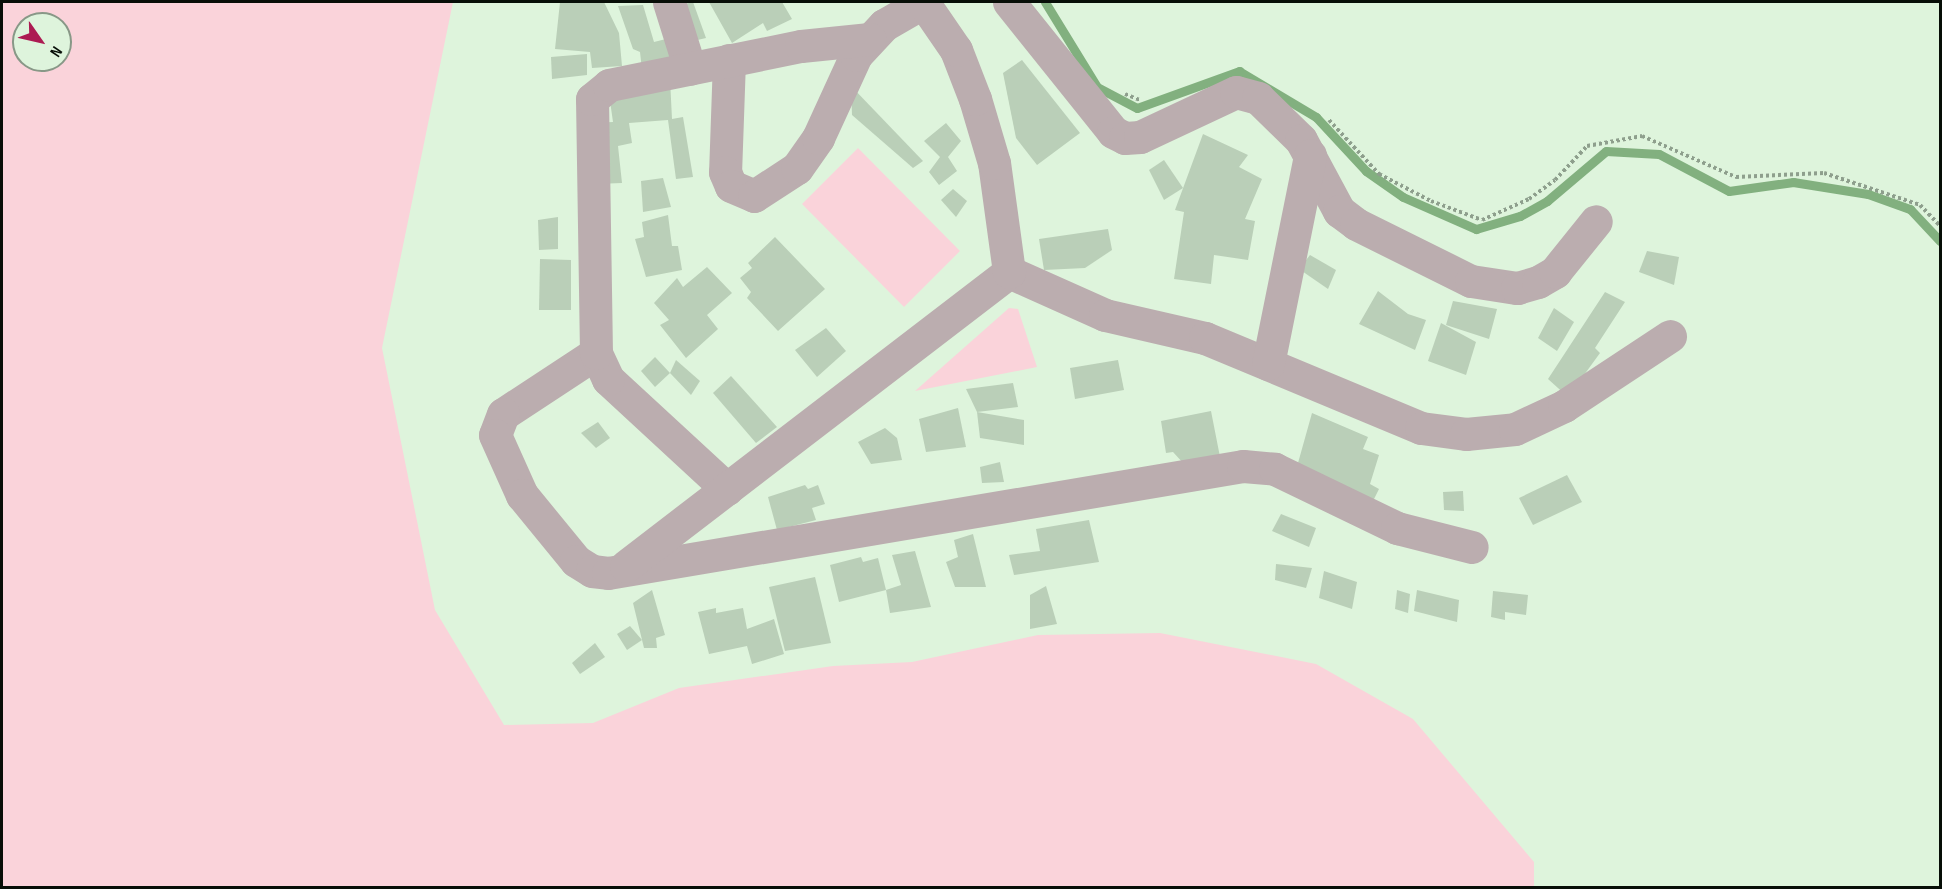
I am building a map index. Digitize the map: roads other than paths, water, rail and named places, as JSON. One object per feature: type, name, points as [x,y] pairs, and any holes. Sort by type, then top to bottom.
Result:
[{"type":"street","points":[[669,2],[690,69]]},
{"type":"street","points":[[729,60],[725,172],[731,186],[754,196],[797,168],[818,138],[842,83],[870,39],[884,25],[923,2],[956,50],[975,99],[994,163],[1009,272]]},
{"type":"street","points":[[1009,2],[1104,124],[1125,138],[1140,137],[1223,97],[1246,93],[1258,98],[1310,155],[1329,199],[1356,224],[1471,281],[1517,288],[1538,282],[1555,272],[1596,221]]},
{"type":"street","points":[[727,489],[608,379],[596,354],[592,99],[609,85],[801,46],[870,39]]},
{"type":"street","points":[[801,46],[842,83]]},
{"type":"street","points":[[1268,364],[1310,155]]},
{"type":"street","points":[[1009,272],[1082,307],[1205,338],[1421,428],[1466,434],[1515,429],[1564,406],[1670,336]]},
{"type":"street","points":[[623,569],[1009,272]]},
{"type":"street","points":[[596,354],[503,414],[495,435],[522,495],[576,561],[592,571],[623,569],[1243,466],[1275,469],[1397,528],[1472,547]]},
{"type":"waterway","points":[[1045,2],[1097,87],[1137,108],[1239,71],[1316,117],[1366,171],[1403,197],[1476,229],[1520,216],[1547,201],[1606,151],[1659,154],[1729,191],[1793,182],[1868,194],[1910,209],[1940,241]]}]
